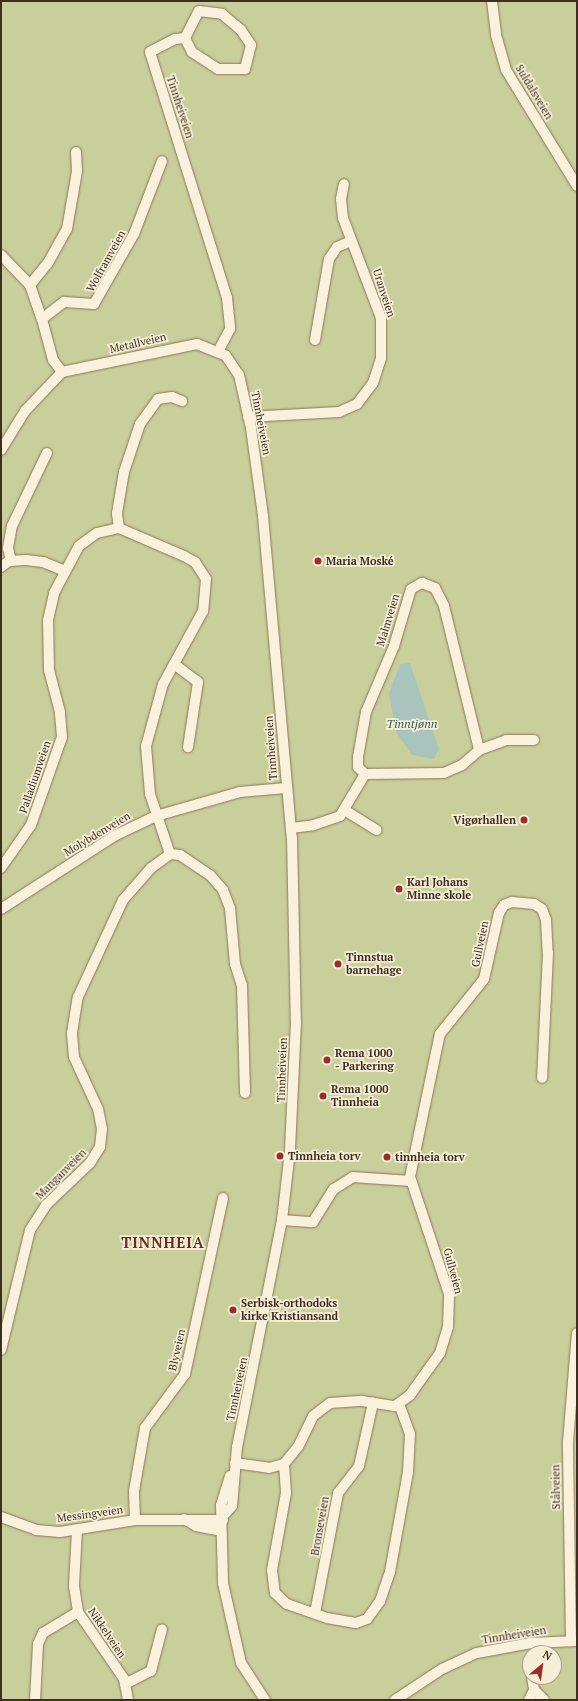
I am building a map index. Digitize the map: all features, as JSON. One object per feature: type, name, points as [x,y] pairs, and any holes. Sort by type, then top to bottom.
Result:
[{"type":"street","name":"Suldalsveien","points":[[492,1],[496,35],[506,70],[577,186]]},
{"type":"street","points":[[199,11],[217,13],[230,19],[247,36],[251,45],[249,62],[245,69],[237,71],[218,70],[199,59],[186,38],[199,11]]},
{"type":"street","name":"Tinnheiveien","points":[[186,38],[175,39],[150,52],[227,298],[230,329],[218,352],[230,360],[239,375],[248,417],[263,522],[286,788],[291,828],[296,1022],[290,1151],[282,1220],[235,1463],[232,1506],[223,1518],[222,1532],[223,1583],[241,1662],[265,1700]]},
{"type":"street","points":[[30,285],[48,263],[66,229],[75,182],[76,152]]},
{"type":"street","name":"Wolframveien","points":[[42,319],[64,302],[91,306],[100,298],[134,234],[162,161]]},
{"type":"street","name":"Uranveien","points":[[248,417],[339,412],[357,404],[372,387],[381,358],[381,318],[351,241],[341,210],[344,184]]},
{"type":"street","points":[[315,340],[329,259],[337,248],[351,241]]},
{"type":"street","points":[[1,255],[30,285],[42,319],[52,360],[62,372],[25,411],[1,450]]},
{"type":"street","name":"Metallveien","points":[[62,372],[185,345],[197,344],[218,352]]},
{"type":"street","points":[[182,401],[172,397],[158,399],[140,424],[124,472],[117,513],[119,528],[195,562],[206,578],[203,610],[158,696],[146,746],[146,770],[156,816],[170,854],[180,855],[210,875],[223,890],[230,908],[234,964],[242,985],[245,1093]]},
{"type":"street","points":[[11,561],[8,548],[12,526],[47,453]]},
{"type":"street","name":"Palladiumveien","points":[[1,868],[31,825],[62,737],[60,712],[48,670],[48,620],[64,571],[87,539],[119,528]]},
{"type":"street","points":[[1,567],[11,561],[43,562],[64,571]]},
{"type":"street","name":"Malmveien","points":[[365,774],[358,767],[358,757],[366,712],[394,646],[411,589],[422,583],[434,588],[444,606],[479,750]]},
{"type":"street","points":[[174,664],[198,682],[188,747]]},
{"type":"street","points":[[291,828],[328,821],[346,811],[365,774],[444,773],[462,765],[479,750],[506,740],[534,740]]},
{"type":"street","name":"Molybdenveien","points":[[1,910],[116,835],[156,816],[240,792],[286,788]]},
{"type":"street","points":[[346,811],[376,830]]},
{"type":"street","name":"Manganveien","points":[[1,1350],[30,1230],[46,1205],[90,1164],[100,1147],[102,1129],[98,1109],[74,1057],[72,1033],[78,998],[123,900],[151,868],[170,854]]},
{"type":"street","name":"Gullveien","points":[[398,1404],[414,1391],[437,1358],[450,1315],[446,1286],[410,1181],[440,1034],[484,979],[499,913],[504,905],[512,902],[534,904],[542,908],[546,920],[548,953],[542,1078]]},
{"type":"street","points":[[282,1220],[313,1222],[334,1189],[353,1177],[410,1181]]},
{"type":"street","name":"Blyveien","points":[[135,1520],[135,1482],[145,1428],[185,1374],[223,1198]]},
{"type":"street","name":"Stålveien","points":[[574,1641],[568,1442],[577,1332]]},
{"type":"street","points":[[342,1400],[373,1403],[398,1404],[410,1434],[408,1472],[390,1572],[375,1611],[356,1623],[315,1613],[279,1598],[272,1581],[286,1493],[284,1464],[320,1409],[342,1400]]},
{"type":"street","name":"Bronseveien","points":[[315,1613],[338,1493],[359,1466],[373,1403]]},
{"type":"street","points":[[235,1463],[268,1468],[284,1464]]},
{"type":"street","name":"Messingveien","points":[[1,1517],[36,1530],[77,1530],[135,1520],[223,1518]]},
{"type":"street","name":"Messingveien","points":[[184,1519],[196,1526],[222,1532]]},
{"type":"street","name":"Nikkelveien","points":[[77,1530],[74,1586],[78,1612],[126,1684],[128,1700]]},
{"type":"street","points":[[35,1700],[38,1644],[43,1633],[78,1612]]},
{"type":"street","points":[[126,1684],[151,1671],[162,1629]]},
{"type":"street","name":"Tinnheiveien","points":[[549,1645],[574,1641]]},
{"type":"street","name":"Tinnheiveien","points":[[395,1700],[463,1658],[491,1649],[522,1648]]},
{"type":"street","points":[[529,1700],[534,1690],[533,1685]]},
{"type":"street","points":[[534,1690],[544,1700]]},
{"type":"green space","points":[[1,1],[577,1],[577,1700],[1,1700]]},
{"type":"water","name":"Tinntjønn","points":[[410,663],[439,749],[434,759],[412,755],[396,732],[389,693],[400,664]]},
{"type":"place","name":"Maria Moské","points":[[318,561]]},
{"type":"place","name":"Vigørhallen","points":[[524,820]]},
{"type":"place","name":"Karl Johans Minne skole","points":[[399,889]]},
{"type":"place","name":"Tinnstua barnehage","points":[[338,964]]},
{"type":"place","name":"Rema 1000 - Parkering","points":[[327,1060]]},
{"type":"place","name":"Rema 1000 Tinnheia","points":[[323,1096]]},
{"type":"place","name":"Tinnheia torv","points":[[280,1156]]},
{"type":"place","name":"tinnheia torv","points":[[387,1157]]},
{"type":"place","name":"Serbisk-orthodoks kirke Kristiansand","points":[[233,1310]]},
{"type":"district","name":"TINNHEIA","points":[[163,1243]]}]
